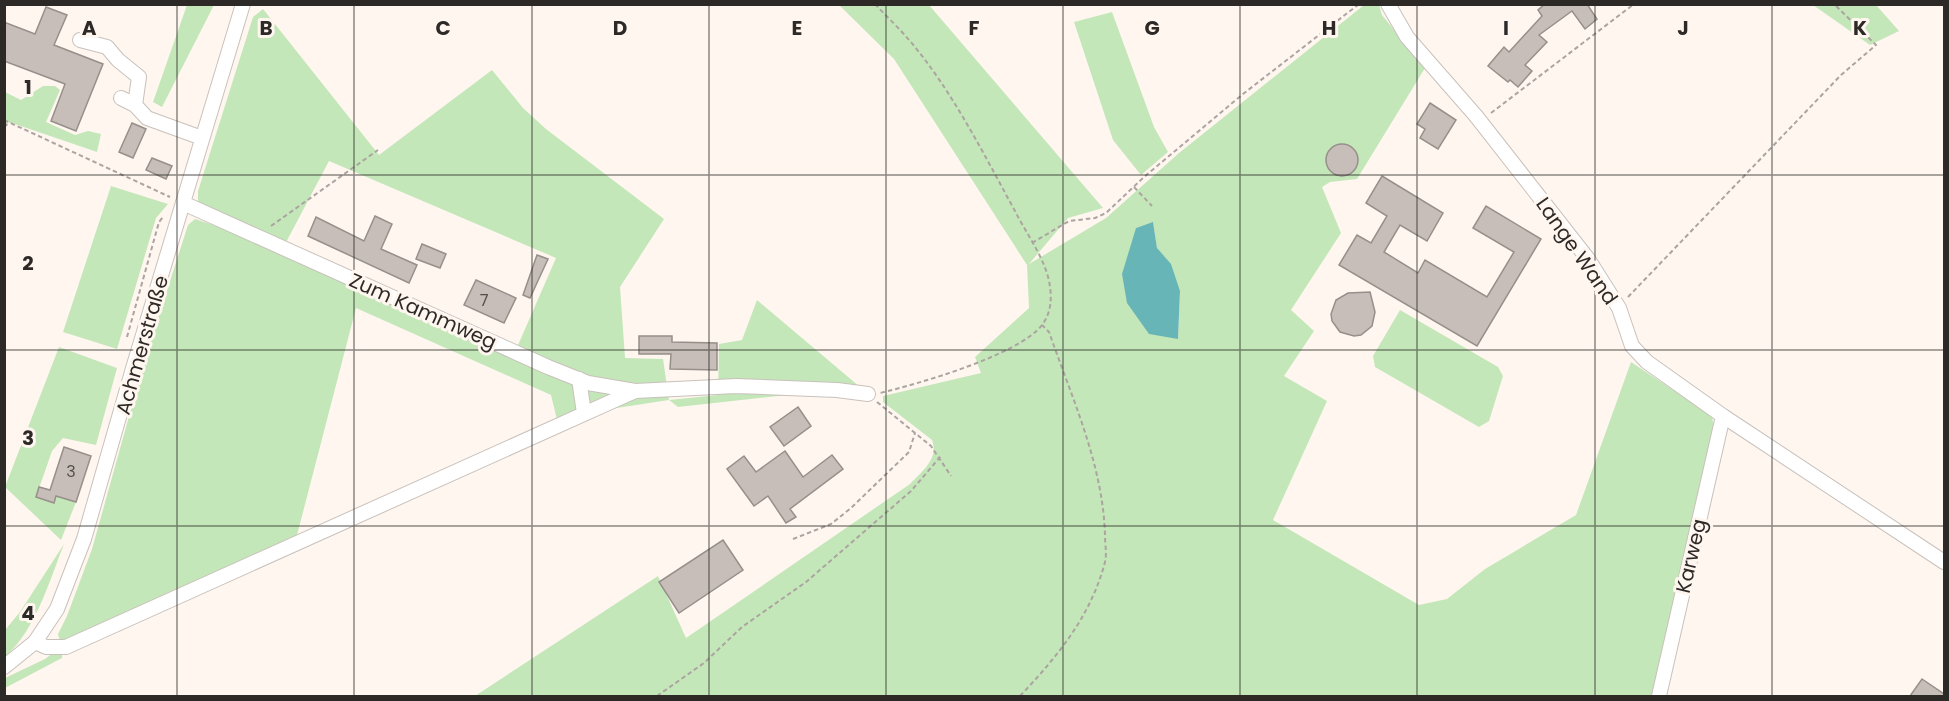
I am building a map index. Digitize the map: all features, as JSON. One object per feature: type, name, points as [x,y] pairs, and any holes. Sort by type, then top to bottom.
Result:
[{"type":"street","name":"Achmerstraße","points":[[4,667],[34,642],[57,609],[84,539],[243,4]]},
{"type":"street","name":"Lange Wand","points":[[1388,4],[1407,37],[1480,122],[1588,259],[1618,308],[1632,346],[1647,362],[1723,416],[1944,562]]},
{"type":"street","points":[[80,40],[107,47],[118,60],[139,77],[135,105]]},
{"type":"street","points":[[121,98],[135,105],[147,118],[202,138]]},
{"type":"street","name":"Zum Kammweg","points":[[183,203],[579,379],[635,391],[736,386],[837,390],[868,394]]},
{"type":"street","points":[[579,379],[584,413]]},
{"type":"street","points":[[34,642],[46,647],[66,647],[635,391]]},
{"type":"street","name":"Karweg","points":[[1659,696],[1723,416]]},
{"type":"path","points":[[868,394],[940,378],[1030,336],[1042,325],[1050,311],[1052,297],[1049,278],[1032,243],[961,112],[910,40],[875,4]]},
{"type":"path","points":[[1032,243],[1069,221],[1095,218],[1106,213],[1243,94],[1359,4]]},
{"type":"path","points":[[1480,122],[1634,4]]},
{"type":"path","points":[[1618,308],[1841,75],[1876,45],[1834,4]]},
{"type":"path","points":[[4,120],[183,203]]},
{"type":"path","points":[[4,127],[10,122]]},
{"type":"path","points":[[257,237],[378,150]]},
{"type":"path","points":[[1134,187],[1152,206]]},
{"type":"path","points":[[1020,696],[1056,658],[1086,612],[1106,561],[1104,504],[1064,374],[1049,332],[1042,325]]},
{"type":"path","points":[[868,394],[941,456],[951,476]]},
{"type":"path","points":[[793,539],[831,524],[851,508],[909,452],[915,433]]},
{"type":"path","points":[[657,696],[705,663],[742,627],[806,582],[911,491],[941,456]]},
{"type":"green space","points":[[187,5],[214,5],[162,107],[153,102]]},
{"type":"green space","points":[[839,5],[929,5],[1103,208],[1068,218],[1029,264],[1106,218],[1179,153],[1364,5],[1379,5],[1382,15],[1425,68],[1357,179],[1330,182],[1322,187],[1341,233],[1291,310],[1314,331],[1284,376],[1327,401],[1273,520],[1419,605],[1447,599],[1485,569],[1576,515],[1631,362],[1712,416],[1714,429],[1653,696],[475,696],[658,576],[686,638],[910,484],[928,464],[934,447],[932,440],[883,402],[883,396],[981,373],[975,357],[1029,308],[1027,265],[894,59]],"holes":[[[1153,223],[1157,248],[1180,291],[1178,339],[1136,228]]]},
{"type":"green space","points":[[1813,5],[1876,5],[1899,31],[1870,45]]},
{"type":"green space","points":[[263,9],[379,155],[492,70],[523,108],[546,129],[664,219],[620,287],[625,358],[663,359],[669,400],[584,413],[558,424],[551,395],[356,308],[296,539],[61,645],[58,634],[92,549],[145,359],[188,225],[195,219],[278,246],[198,202],[198,191],[253,17]],"holes":[[[329,161],[556,258],[515,352],[283,248]]]},
{"type":"green space","points":[[1112,12],[1154,127],[1168,152],[1141,175],[1113,140],[1074,22]]},
{"type":"green space","points":[[43,86],[55,86],[60,90],[46,122],[75,135],[88,131],[101,134],[97,152],[9,122],[5,126],[5,92],[21,100]]},
{"type":"green space","points":[[111,186],[168,204],[156,218],[117,349],[63,332]]},
{"type":"green space","points":[[757,300],[860,387],[856,398],[787,395],[678,407],[669,400],[718,395],[719,344],[742,340]]},
{"type":"green space","points":[[1400,310],[1498,367],[1503,376],[1489,421],[1479,427],[1375,367],[1373,356]]},
{"type":"green space","points":[[59,347],[117,368],[96,445],[63,438],[52,451],[36,497],[54,503],[56,496],[76,502],[61,540],[5,487]]},
{"type":"green space","points":[[64,544],[33,619],[16,646],[5,657],[5,630],[20,612]]},
{"type":"green space","points":[[58,649],[62,652],[62,658],[5,688],[5,678],[45,659]]},
{"type":"water","points":[[1153,222],[1157,248],[1171,264],[1180,291],[1178,339],[1149,334],[1127,303],[1122,274],[1136,228]]},
{"type":"building","points":[[1545,4],[1587,4],[1597,19],[1585,29],[1572,11],[1539,35],[1547,42],[1525,65],[1532,71],[1518,87],[1488,66],[1504,47],[1509,52],[1542,16],[1538,10]]},
{"type":"building","points":[[46,7],[67,15],[54,45],[103,64],[76,131],[51,121],[65,84],[4,61],[4,22],[35,34]]},
{"type":"building","points":[[1430,103],[1456,120],[1438,149],[1420,138],[1425,129],[1417,124]]},
{"type":"building","points":[[132,123],[146,129],[133,158],[119,152]]},
{"type":"building","points":[[1342,144],[1353,149],[1358,160],[1353,171],[1342,176],[1331,171],[1326,160],[1331,149]]},
{"type":"building","points":[[152,158],[172,166],[166,179],[146,170]]},
{"type":"building","points":[[1382,176],[1443,213],[1427,241],[1400,225],[1384,252],[1418,273],[1425,260],[1487,297],[1514,252],[1473,228],[1486,206],[1541,239],[1477,346],[1339,265],[1357,235],[1371,243],[1387,216],[1366,203]]},
{"type":"building","points":[[375,216],[392,224],[381,249],[417,265],[409,283],[308,236],[316,217],[364,241]]},
{"type":"building","points":[[422,244],[446,254],[440,268],[416,259]]},
{"type":"building","points":[[537,255],[548,259],[530,298],[523,295]]},
{"type":"building","points":[[476,280],[516,298],[504,323],[464,305]]},
{"type":"building","points":[[1370,292],[1375,312],[1372,326],[1361,335],[1354,336],[1340,332],[1332,321],[1331,314],[1336,300],[1348,293]]},
{"type":"building","points":[[639,336],[672,336],[672,342],[717,343],[717,370],[670,369],[671,354],[639,354]]},
{"type":"building","points":[[798,407],[811,426],[784,446],[770,427]]},
{"type":"building","points":[[64,447],[91,456],[76,502],[56,496],[54,503],[36,497],[39,487],[50,490]]},
{"type":"building","points":[[785,451],[803,477],[832,455],[843,469],[790,509],[796,517],[786,523],[768,496],[754,506],[727,469],[744,456],[756,472]]},
{"type":"building","points":[[723,540],[743,570],[679,613],[659,582]]},
{"type":"building","points":[[1922,679],[1944,694],[1944,696],[1910,696]]}]
